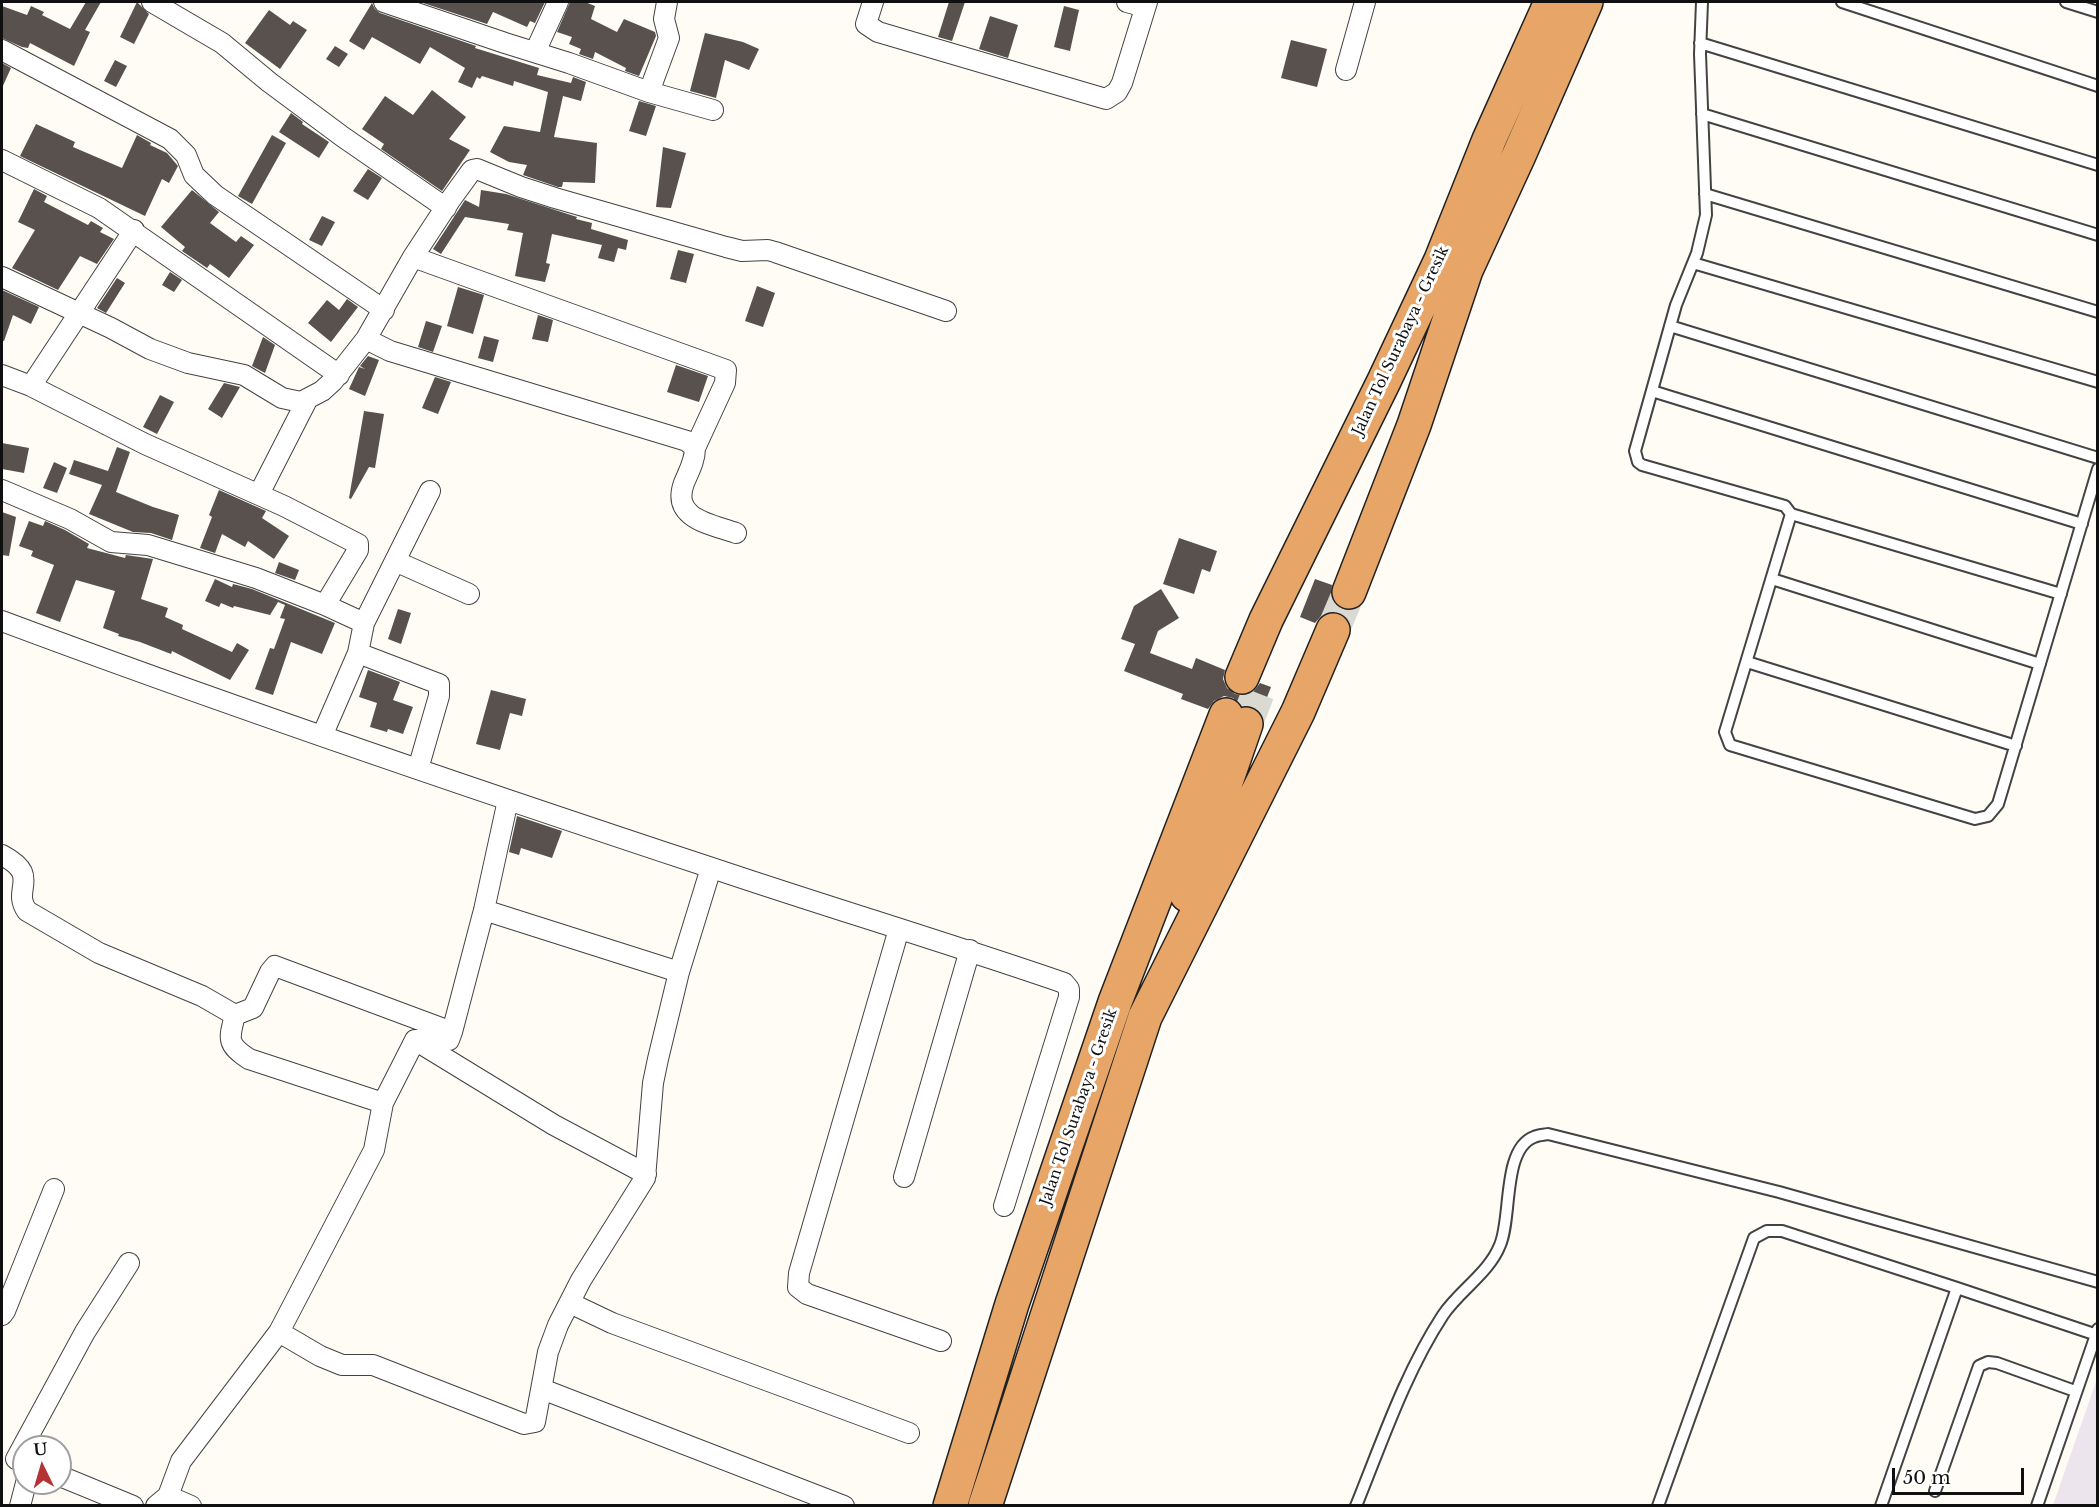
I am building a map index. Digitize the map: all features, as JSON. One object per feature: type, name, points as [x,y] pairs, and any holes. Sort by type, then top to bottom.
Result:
[{"type":"highway","name":"Jalan Tol Surabaya - Gresik","points":[[1466,270],[1417,351],[1308,576],[1252,680],[1266,620],[1441,260],[1489,140],[1551,2]]},
{"type":"highway","name":"Jalan Tol Surabaya - Gresik","points":[[1349,592],[1414,425],[1466,270],[1586,2]]},
{"type":"highway","name":"Jalan Tol Surabaya - Gresik","points":[[1145,1017],[1298,712],[1333,630]]},
{"type":"highway","name":"Jalan Tol Surabaya - Gresik","points":[[950,1506],[1012,1304],[1115,1002],[1236,720],[1145,1017],[985,1506]]},
{"type":"street","points":[[152,2],[222,43],[269,82],[343,137],[446,208]]},
{"type":"street","points":[[384,2],[649,92],[713,110]]},
{"type":"street","points":[[535,52],[558,2]]},
{"type":"street","points":[[649,92],[669,38],[664,19],[668,2]]},
{"type":"street","points":[[873,2],[866,24],[878,32],[1106,99],[1117,92],[1122,83],[1140,3]]},
{"type":"street","points":[[1346,69],[1365,2]]},
{"type":"street","points":[[2,50],[170,139],[186,155],[194,175],[215,195],[384,310]]},
{"type":"street","points":[[2,160],[99,208],[134,230],[339,375]]},
{"type":"street","points":[[2,277],[167,356],[244,375],[282,398],[296,402],[308,400],[339,375],[366,339],[413,257],[466,177],[472,170],[477,169],[555,198],[726,247],[742,251],[775,252],[946,311]]},
{"type":"street","points":[[31,386],[51,359],[134,230]]},
{"type":"street","points":[[413,257],[726,370],[725,382],[696,448],[695,459],[681,497],[683,505],[694,518],[736,533]]},
{"type":"street","points":[[366,339],[390,351],[687,441],[696,448]]},
{"type":"street","points":[[2,375],[31,386],[146,444],[259,494],[358,544],[358,550],[325,605]]},
{"type":"street","points":[[259,494],[308,400]]},
{"type":"street","points":[[2,490],[70,519],[111,542],[148,545],[256,578],[364,623]]},
{"type":"street","points":[[322,736],[358,653],[364,623],[430,491]]},
{"type":"street","points":[[395,561],[469,594]]},
{"type":"street","points":[[2,621],[155,678],[508,800],[711,868],[970,950],[1064,983],[1069,989],[1069,997],[1004,1206]]},
{"type":"street","points":[[358,653],[439,684],[440,696],[418,769]]},
{"type":"street","points":[[415,1040],[449,1040],[484,910],[508,800]]},
{"type":"street","points":[[2,855],[20,867],[23,872],[23,902],[27,911],[99,953],[202,996],[235,1015]]},
{"type":"street","points":[[279,1332],[320,1356],[342,1365],[374,1365],[524,1424],[535,1422],[548,1352],[581,1280],[646,1174],[653,1083],[679,972],[711,868]]},
{"type":"street","points":[[484,910],[679,972]]},
{"type":"street","points":[[899,929],[799,1273],[798,1287],[807,1294],[941,1341]]},
{"type":"street","points":[[904,1178],[970,950]]},
{"type":"street","points":[[235,1015],[253,1008],[275,966],[452,1032]]},
{"type":"street","points":[[235,1015],[231,1043],[235,1050],[249,1059],[383,1103]]},
{"type":"street","points":[[415,1040],[555,1125],[646,1174]]},
{"type":"street","points":[[191,1506],[162,1501],[181,1461],[279,1332],[374,1150],[383,1103],[415,1040]]},
{"type":"street","points":[[2,1315],[54,1189]]},
{"type":"street","points":[[27,1435],[86,1332],[129,1263]]},
{"type":"street","points":[[570,1303],[612,1323],[909,1433]]},
{"type":"street","points":[[542,1389],[844,1506]]},
{"type":"street","points":[[72,1481],[133,1506]]},
{"type":"lane","points":[[1702,2],[1700,44],[1706,215],[1693,263],[1676,305],[1635,451],[1638,462],[1785,506],[1791,514],[2061,594]]},
{"type":"lane","points":[[1842,2],[2097,86]]},
{"type":"lane","points":[[2066,2],[2097,12]]},
{"type":"lane","points":[[1700,44],[2097,165]]},
{"type":"lane","points":[[1702,114],[2097,235]]},
{"type":"lane","points":[[1705,194],[2097,312]]},
{"type":"lane","points":[[1693,263],[2097,382]]},
{"type":"lane","points":[[1670,326],[2097,458]]},
{"type":"lane","points":[[1652,391],[2082,524]]},
{"type":"lane","points":[[1791,514],[1725,732],[1730,745],[1975,819],[1988,816],[1998,804],[2097,469]]},
{"type":"lane","points":[[1772,579],[2040,664]]},
{"type":"lane","points":[[1747,662],[2016,746]]},
{"type":"lane","points":[[1356,1506],[1407,1382],[1443,1316],[1457,1297],[1491,1261],[1500,1246],[1504,1234],[1515,1157],[1522,1146],[1533,1137],[1548,1134],[1779,1192],[2097,1282]]},
{"type":"lane","points":[[1658,1506],[1754,1238],[1767,1231],[1782,1231],[2096,1332],[2037,1506]]},
{"type":"lane","points":[[1881,1506],[1957,1288]]},
{"type":"lane","points":[[1935,1491],[1979,1366],[1988,1362],[1996,1364],[2075,1391]]},
{"type":"shaded area","points":[[2097,1379],[2097,1505],[2053,1505]]},
{"type":"building","points":[[86,2],[101,2],[85,30],[90,32],[74,66],[30,43],[28,48],[22,47],[2,38],[2,6],[27,15],[31,6],[44,12],[42,15],[70,29]]},
{"type":"building","points":[[137,2],[149,14],[134,44],[120,37]]},
{"type":"building","points":[[420,2],[545,2],[535,23],[530,21],[527,27],[493,12],[487,24]]},
{"type":"building","points":[[570,2],[585,2],[595,6],[591,19],[617,32],[624,19],[655,32],[656,36],[639,76],[625,71],[626,68],[595,52],[593,59],[579,54],[581,49],[569,44],[572,37],[557,32]]},
{"type":"building","points":[[949,2],[965,2],[952,41],[938,37]]},
{"type":"building","points":[[372,3],[380,13],[476,46],[475,48],[539,68],[537,75],[571,83],[573,77],[586,82],[581,101],[563,96],[554,137],[597,143],[595,183],[563,182],[562,187],[558,187],[523,175],[527,165],[509,162],[490,152],[504,126],[540,132],[548,92],[514,81],[513,86],[482,76],[480,79],[477,77],[472,88],[458,82],[465,68],[430,47],[420,64],[372,37],[364,50],[349,41]]},
{"type":"building","points":[[1064,6],[1079,10],[1070,51],[1054,47]]},
{"type":"building","points":[[269,10],[290,25],[293,21],[307,30],[280,69],[245,43]]},
{"type":"building","points":[[990,16],[1018,25],[1008,58],[979,49]]},
{"type":"building","points":[[705,33],[743,42],[759,49],[749,70],[725,60],[716,98],[690,91]]},
{"type":"building","points":[[1291,40],[1327,49],[1317,87],[1281,78]]},
{"type":"building","points":[[335,46],[348,54],[339,67],[326,59]]},
{"type":"building","points":[[115,60],[127,66],[116,87],[104,81]]},
{"type":"building","points":[[2,63],[11,68],[2,88]]},
{"type":"building","points":[[432,90],[466,117],[449,139],[470,150],[442,191],[381,149],[384,144],[362,129],[385,96],[413,115]]},
{"type":"building","points":[[639,101],[656,106],[646,136],[629,131]]},
{"type":"building","points":[[291,113],[303,122],[302,124],[329,142],[319,158],[279,132]]},
{"type":"building","points":[[36,124],[75,142],[73,147],[122,168],[137,135],[151,143],[150,145],[167,153],[178,166],[169,183],[162,179],[145,216],[20,156]]},
{"type":"building","points":[[272,135],[286,143],[252,204],[238,196]]},
{"type":"building","points":[[663,147],[686,153],[671,208],[656,207]]},
{"type":"building","points":[[368,169],[382,178],[368,200],[353,191]]},
{"type":"building","points":[[34,189],[47,196],[44,202],[88,225],[91,221],[103,228],[100,232],[114,239],[97,264],[80,256],[58,290],[12,268],[35,230],[18,222]]},
{"type":"building","points":[[192,190],[219,212],[210,223],[236,242],[241,236],[254,245],[229,278],[210,264],[207,268],[182,251],[185,247],[161,227]]},
{"type":"building","points":[[481,190],[506,194],[592,223],[591,229],[628,240],[626,250],[618,248],[614,262],[598,258],[602,245],[552,234],[546,263],[550,264],[545,282],[515,276],[523,233],[507,230],[509,224],[465,217],[441,254],[433,249],[465,200],[479,207]]},
{"type":"building","points":[[322,216],[335,222],[322,246],[309,240]]},
{"type":"building","points":[[678,250],[694,254],[686,283],[670,279]]},
{"type":"building","points":[[170,272],[182,280],[174,292],[162,285]]},
{"type":"building","points":[[117,278],[125,283],[106,313],[97,308]]},
{"type":"building","points":[[757,286],[775,293],[763,327],[745,321]]},
{"type":"building","points":[[458,287],[484,295],[473,334],[447,326]]},
{"type":"building","points":[[2,290],[39,307],[31,324],[13,315],[4,341],[2,341]]},
{"type":"building","points":[[347,299],[358,307],[331,342],[308,323],[327,300],[339,310]]},
{"type":"building","points":[[538,315],[553,320],[548,342],[532,339]]},
{"type":"building","points":[[426,321],[442,326],[433,352],[418,347]]},
{"type":"building","points":[[484,336],[499,340],[493,362],[478,358]]},
{"type":"building","points":[[263,337],[275,345],[265,373],[252,366]]},
{"type":"building","points":[[368,356],[379,360],[365,396],[349,389],[359,367],[365,369],[360,366]]},
{"type":"building","points":[[676,365],[708,376],[699,402],[667,392]]},
{"type":"building","points":[[435,377],[451,382],[438,414],[422,408]]},
{"type":"building","points":[[224,383],[240,387],[222,418],[208,409]]},
{"type":"building","points":[[160,395],[174,402],[157,434],[143,427]]},
{"type":"building","points":[[364,411],[384,414],[375,468],[369,467],[351,499],[349,498]]},
{"type":"building","points":[[2,443],[29,448],[24,473],[2,469]]},
{"type":"building","points":[[117,447],[130,452],[116,492],[179,515],[172,540],[151,533],[133,532],[89,514],[102,485],[69,474],[74,460],[108,471]]},
{"type":"building","points":[[54,462],[67,468],[57,493],[43,488]]},
{"type":"building","points":[[219,490],[266,511],[262,518],[289,536],[274,559],[248,541],[245,547],[222,534],[215,553],[200,548]]},
{"type":"building","points":[[2,512],[16,517],[9,556],[2,555]]},
{"type":"building","points":[[29,521],[43,526],[45,521],[65,530],[89,544],[87,548],[125,558],[126,555],[153,559],[141,599],[168,608],[165,617],[183,625],[182,629],[232,652],[237,643],[249,650],[230,680],[172,651],[171,654],[118,636],[119,634],[103,628],[115,591],[76,580],[60,622],[36,613],[54,565],[31,556],[33,551],[19,546]]},
{"type":"building","points":[[1179,538],[1217,551],[1210,572],[1202,569],[1194,594],[1163,584]]},
{"type":"building","points":[[279,562],[299,570],[295,580],[275,573]]},
{"type":"building","points":[[215,579],[232,587],[233,584],[252,589],[335,623],[322,654],[291,642],[273,695],[255,689],[270,648],[274,649],[285,619],[280,618],[285,605],[278,602],[270,615],[234,606],[233,608],[221,603],[219,607],[205,601]]},
{"type":"building","points":[[1315,579],[1332,585],[1331,595],[1334,603],[1342,609],[1351,611],[1357,608],[1350,624],[1348,618],[1331,611],[1322,615],[1315,623],[1300,617]]},
{"type":"building","points":[[1161,589],[1179,618],[1158,631],[1150,653],[1192,669],[1196,658],[1225,670],[1223,679],[1227,688],[1235,694],[1245,695],[1253,692],[1260,683],[1271,687],[1261,713],[1253,707],[1242,706],[1233,698],[1224,696],[1214,701],[1208,709],[1181,699],[1183,694],[1124,671],[1135,644],[1121,639],[1134,606]]},
{"type":"building","points":[[398,609],[411,613],[401,644],[388,639]]},
{"type":"building","points":[[368,670],[400,682],[393,700],[413,707],[403,734],[370,727],[377,703],[359,697]]},
{"type":"building","points":[[491,690],[526,699],[522,716],[510,713],[500,750],[476,744]]},
{"type":"building","points":[[517,816],[562,831],[552,858],[521,848],[519,855],[509,852]]},
{"type":"tunnel","points":[[1333,630],[1349,592]]},
{"type":"tunnel","points":[[1246,724],[1262,683]]}]
